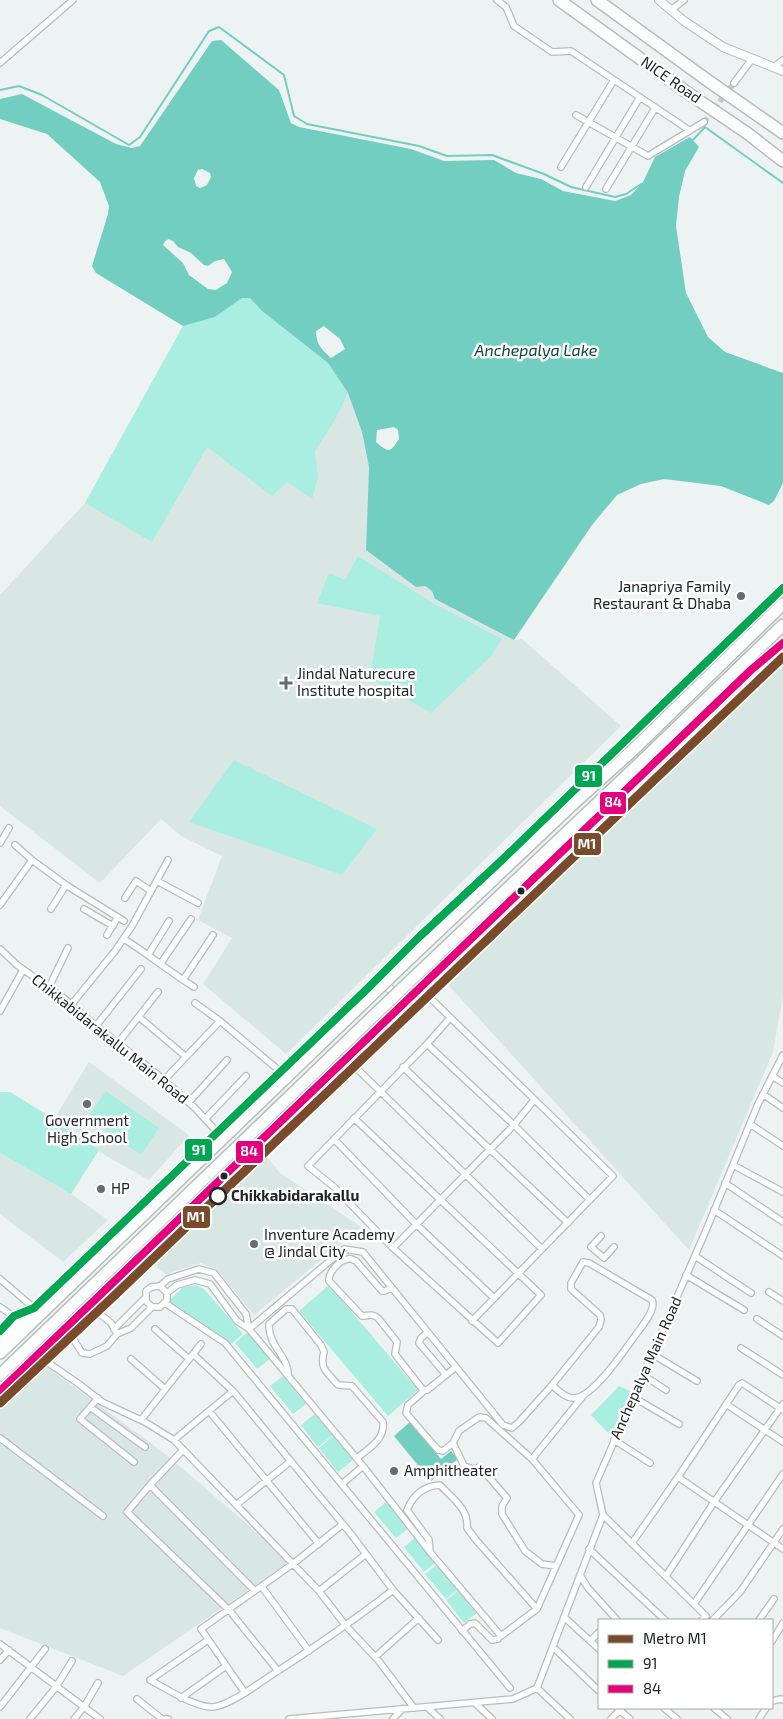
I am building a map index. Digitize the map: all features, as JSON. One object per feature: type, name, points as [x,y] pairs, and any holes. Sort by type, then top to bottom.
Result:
[{"type":"highway","name":"NICE Road","points":[[559,0],[685,91],[747,133],[783,161]]},
{"type":"highway","name":"NICE Road","points":[[597,0],[783,133]]},
{"type":"highway","points":[[0,1353],[398,969],[634,749],[783,604]]},
{"type":"highway","points":[[0,1375],[783,625]]},
{"type":"highway","points":[[748,660],[783,633]]},
{"type":"highway","points":[[0,1340],[34,1308]]},
{"type":"street","points":[[0,63],[73,0]]},
{"type":"street","points":[[497,0],[506,7],[514,26],[552,52],[571,51],[689,130]]},
{"type":"street","points":[[659,0],[684,21],[723,47],[783,71]]},
{"type":"street","points":[[671,10],[684,0]]},
{"type":"street","points":[[734,83],[752,59]]},
{"type":"street","points":[[774,67],[783,60]]},
{"type":"street","points":[[561,167],[614,80]]},
{"type":"street","points":[[586,187],[640,97]]},
{"type":"street","points":[[606,189],[655,108]]},
{"type":"street","points":[[576,115],[648,156],[704,122]]},
{"type":"street","points":[[0,1331],[13,1316],[34,1308],[783,588]]},
{"type":"street","points":[[0,1391],[737,684],[783,644]]},
{"type":"street","points":[[0,843],[9,828]]},
{"type":"street","points":[[15,845],[66,885],[121,919],[107,935]]},
{"type":"street","points":[[0,905],[32,860]]},
{"type":"street","points":[[72,1006],[124,939],[168,860]]},
{"type":"street","points":[[125,898],[136,881],[151,891]]},
{"type":"street","points":[[157,881],[198,903]]},
{"type":"street","points":[[51,909],[66,885]]},
{"type":"street","points":[[84,909],[113,926]]},
{"type":"street","points":[[160,962],[191,919]]},
{"type":"street","points":[[148,954],[169,920]]},
{"type":"street","points":[[183,980],[213,935]]},
{"type":"street","points":[[124,939],[194,987]]},
{"type":"street","points":[[48,987],[68,948]]},
{"type":"street","name":"Chikkabidarakallu Main Road","points":[[0,949],[23,970],[65,998],[96,1026],[164,1080],[189,1102],[217,1132]]},
{"type":"street","points":[[0,1011],[23,970]]},
{"type":"street","points":[[96,1026],[141,970]]},
{"type":"street","points":[[379,978],[404,1004]]},
{"type":"street","points":[[368,988],[394,1014]]},
{"type":"street","points":[[420,988],[613,1176],[472,1321]]},
{"type":"street","points":[[118,1043],[158,992]]},
{"type":"street","points":[[0,996],[6,1000]]},
{"type":"street","points":[[195,1002],[281,1072]]},
{"type":"street","points":[[139,1017],[185,1056]]},
{"type":"street","points":[[354,1118],[541,1295],[498,1343],[393,1248],[334,1187],[308,1166],[334,1140],[354,1118],[403,1067],[427,1044],[450,1018]]},
{"type":"street","points":[[164,1080],[185,1056],[220,1022]]},
{"type":"street","points":[[427,1044],[514,1125],[590,1200]]},
{"type":"street","name":"Anchepalya Main Road","points":[[602,1515],[596,1483],[763,1094],[783,1054]]},
{"type":"street","points":[[346,1058],[542,1248]]},
{"type":"street","points":[[189,1102],[227,1060]]},
{"type":"street","points":[[403,1067],[568,1223]]},
{"type":"street","points":[[205,1119],[246,1076]]},
{"type":"street","points":[[772,1076],[783,1083]]},
{"type":"street","points":[[763,1094],[783,1108]]},
{"type":"street","points":[[393,1248],[514,1125],[534,1100]]},
{"type":"street","points":[[750,1124],[783,1146]]},
{"type":"street","points":[[334,1140],[416,1224],[494,1298]]},
{"type":"street","points":[[733,1165],[783,1192]]},
{"type":"street","points":[[725,1183],[783,1222]]},
{"type":"street","points":[[714,1210],[783,1256]]},
{"type":"street","points":[[601,1236],[591,1247],[604,1258]]},
{"type":"street","points":[[598,1268],[614,1247]]},
{"type":"street","points":[[249,1329],[344,1249],[362,1252],[503,1425],[512,1428],[552,1385],[600,1327],[600,1315],[572,1292],[570,1286],[583,1262],[589,1263],[652,1300],[654,1307],[610,1370],[584,1395],[532,1459]]},
{"type":"street","points":[[695,1256],[751,1293]]},
{"type":"street","points":[[391,1288],[382,1291],[356,1261],[350,1259],[345,1259],[332,1270],[328,1277],[329,1281],[362,1316],[370,1314],[378,1318],[397,1342],[395,1354],[423,1390],[425,1390]]},
{"type":"street","points":[[160,1286],[167,1293],[168,1297],[160,1307],[152,1307],[148,1304],[145,1294],[148,1289],[160,1286],[168,1279],[198,1269],[214,1273],[246,1314],[249,1329]]},
{"type":"street","points":[[686,1275],[744,1310]]},
{"type":"street","points":[[0,1279],[34,1308]]},
{"type":"street","points":[[167,1293],[176,1286],[195,1280],[210,1284],[237,1321],[249,1329],[288,1375],[364,1466],[430,1552],[501,1636],[537,1609],[579,1515],[532,1459],[486,1418],[480,1417],[459,1432],[453,1442],[443,1450],[438,1450],[406,1413],[408,1405],[456,1367]]},
{"type":"street","points":[[769,1292],[783,1301]]},
{"type":"street","points":[[66,1328],[85,1355],[108,1346],[115,1331],[146,1298]]},
{"type":"street","points":[[165,1303],[225,1343],[510,1688]]},
{"type":"street","points":[[89,1305],[110,1323],[115,1331]]},
{"type":"street","points":[[0,1307],[13,1316]]},
{"type":"street","points":[[115,1331],[131,1328],[152,1307]]},
{"type":"street","points":[[288,1375],[288,1368],[271,1340],[269,1324],[286,1309],[292,1309],[321,1345],[324,1352],[323,1367],[338,1385],[352,1386],[383,1422],[384,1430],[382,1437],[357,1458]]},
{"type":"street","points":[[757,1319],[783,1336]]},
{"type":"street","points":[[155,1329],[188,1360]]},
{"type":"street","points":[[428,1332],[420,1338],[419,1344],[446,1375]]},
{"type":"street","points":[[141,1420],[201,1344]]},
{"type":"street","points":[[741,1348],[783,1375]]},
{"type":"street","points":[[193,1354],[233,1391],[343,1524],[393,1590],[438,1640]]},
{"type":"street","points":[[652,1354],[697,1381]]},
{"type":"street","points":[[37,1355],[98,1398],[141,1420],[174,1440],[320,1591],[346,1626],[375,1657],[414,1708]]},
{"type":"street","points":[[131,1359],[165,1389]]},
{"type":"street","points":[[643,1376],[666,1390]]},
{"type":"street","points":[[632,1543],[742,1383],[782,1407],[764,1429],[666,1576]]},
{"type":"street","points":[[552,1385],[564,1396],[574,1398],[584,1395]]},
{"type":"street","points":[[174,1440],[233,1391]]},
{"type":"street","points":[[633,1397],[679,1424]]},
{"type":"street","points":[[98,1398],[80,1419],[134,1462]]},
{"type":"street","points":[[726,1404],[783,1442]]},
{"type":"street","points":[[90,1407],[145,1447]]},
{"type":"street","points":[[209,1411],[318,1544]]},
{"type":"street","points":[[0,1438],[103,1516]]},
{"type":"street","points":[[614,1440],[650,1464]]},
{"type":"street","points":[[453,1442],[464,1466],[473,1469],[480,1467],[507,1498],[502,1506],[502,1514],[525,1551],[542,1564],[556,1566]]},
{"type":"street","points":[[183,1450],[127,1512],[229,1610],[278,1671]]},
{"type":"street","points":[[236,1504],[291,1461]]},
{"type":"street","points":[[342,1484],[364,1466]]},
{"type":"street","points":[[694,1604],[783,1474]]},
{"type":"street","points":[[678,1478],[783,1549]]},
{"type":"street","points":[[430,1552],[429,1540],[408,1510],[412,1499],[428,1486],[440,1484],[463,1510],[468,1519],[467,1528],[476,1540],[537,1609]]},
{"type":"street","points":[[150,1485],[255,1591]]},
{"type":"street","points":[[290,1719],[324,1718],[513,1699],[537,1688],[602,1515],[708,1619],[740,1592],[783,1529]]},
{"type":"street","points":[[245,1692],[200,1629],[294,1564],[343,1524]]},
{"type":"street","points":[[590,1549],[664,1619]]},
{"type":"street","points":[[320,1591],[366,1554]]},
{"type":"street","points":[[580,1575],[588,1588],[615,1619]]},
{"type":"street","points":[[262,1587],[308,1650]]},
{"type":"street","points":[[208,1640],[150,1680],[181,1698],[208,1707],[214,1707],[245,1692],[278,1671],[346,1626],[393,1590]]},
{"type":"street","points":[[760,1619],[774,1599]]},
{"type":"street","points":[[564,1617],[598,1648]]},
{"type":"street","points":[[375,1657],[418,1618]]},
{"type":"street","points":[[462,1630],[475,1623],[492,1640],[498,1639]]},
{"type":"street","points":[[773,1639],[783,1623]]},
{"type":"street","points":[[590,1641],[598,1633]]},
{"type":"street","points":[[0,1644],[100,1719]]},
{"type":"street","points":[[553,1647],[598,1690]]},
{"type":"street","points":[[0,1707],[45,1649]]},
{"type":"street","points":[[0,1660],[9,1650]]},
{"type":"street","points":[[30,1719],[56,1687],[72,1661]]},
{"type":"street","points":[[181,1698],[226,1666]]},
{"type":"street","points":[[74,1719],[84,1707],[98,1683]]},
{"type":"street","points":[[537,1688],[570,1719]]},
{"type":"street","points":[[137,1699],[162,1719]]},
{"type":"street","points":[[475,1703],[492,1719]]},
{"type":"street","points":[[427,1707],[440,1719]]},
{"type":"street","points":[[393,1719],[402,1709]]},
{"type":"street","points":[[611,1719],[620,1709],[630,1719]]},
{"type":"street","points":[[665,1709],[677,1719]]},
{"type":"street","points":[[715,1709],[727,1719]]},
{"type":"street","points":[[759,1719],[763,1709]]},
{"type":"shaded area","name":"Jindal Naturecure Institute hospital","points":[[242,298],[250,298],[348,393],[362,432],[369,467],[366,550],[432,591],[435,599],[514,640],[522,639],[621,726],[286,1054],[203,984],[232,938],[198,920],[222,856],[181,836],[161,819],[100,883],[0,806],[0,595],[85,503],[183,326],[215,317]]},
{"type":"shaded area","points":[[242,298],[250,298],[262,311],[328,363],[348,393],[336,418],[315,451],[318,477],[312,499],[287,482],[272,496],[207,447],[152,542],[85,503],[183,326],[215,317]]},
{"type":"shaded area","points":[[358,556],[433,603],[502,639],[492,655],[431,713],[370,678],[380,616],[317,603],[329,573],[345,580]]},
{"type":"shaded area","points":[[783,655],[783,996],[773,1052],[689,1250],[443,979]]},
{"type":"shaded area","points":[[234,760],[377,829],[342,875],[189,822]]},
{"type":"shaded area","points":[[89,1062],[189,1135],[149,1180],[108,1157],[54,1119]]},
{"type":"shaded area","points":[[106,1091],[159,1128],[141,1155],[87,1118]]},
{"type":"shaded area","points":[[0,1092],[10,1092],[99,1150],[71,1194],[0,1153]]},
{"type":"shaded area","points":[[0,1153],[71,1194],[108,1220],[63,1262],[0,1214]]},
{"type":"shaded area","name":"Inventure Academy @ Jindal City","points":[[264,1153],[280,1173],[361,1227],[254,1315],[218,1271],[201,1263],[166,1274],[150,1262]]},
{"type":"shaded area","points":[[196,1285],[204,1289],[243,1334],[231,1344],[225,1338],[167,1303],[183,1287]]},
{"type":"shaded area","points":[[329,1285],[418,1390],[388,1416],[299,1311]]},
{"type":"shaded area","points":[[249,1331],[271,1358],[257,1369],[235,1343]]},
{"type":"shaded area","points":[[39,1361],[168,1456],[290,1561],[123,1676],[0,1628],[0,1402]]},
{"type":"shaded area","points":[[283,1376],[306,1404],[293,1414],[270,1386]]},
{"type":"shaded area","points":[[619,1386],[632,1392],[612,1437],[591,1415]]},
{"type":"shaded area","points":[[316,1413],[333,1435],[318,1447],[301,1425]]},
{"type":"shaded area","points":[[334,1435],[353,1460],[338,1472],[319,1448]]},
{"type":"shaded area","points":[[388,1500],[410,1527],[396,1538],[374,1512]]},
{"type":"shaded area","points":[[416,1537],[436,1562],[424,1572],[404,1547]]},
{"type":"shaded area","points":[[438,1564],[458,1589],[446,1599],[425,1574]]},
{"type":"shaded area","points":[[459,1590],[477,1613],[464,1623],[446,1600]]},
{"type":"water","name":"Anchepalya Lake","points":[[221,40],[279,90],[291,123],[299,127],[411,149],[444,161],[494,160],[516,173],[541,179],[563,191],[615,201],[631,195],[643,182],[655,157],[690,137],[699,147],[685,171],[679,197],[676,226],[686,293],[708,337],[725,352],[783,373],[783,483],[774,501],[769,505],[721,486],[664,479],[641,484],[617,495],[592,525],[514,640],[435,599],[432,591],[425,586],[416,587],[366,550],[369,467],[362,432],[348,393],[328,363],[262,311],[250,298],[242,298],[215,317],[183,326],[96,273],[92,266],[109,206],[100,182],[47,134],[0,119],[0,99],[22,94],[116,144],[132,148],[140,146],[212,41]],"holes":[[[202,169],[210,173],[211,177],[207,185],[200,188],[196,186],[194,178],[198,170]],[[169,239],[173,241],[178,247],[191,253],[204,265],[208,266],[215,261],[224,259],[232,272],[227,283],[216,290],[208,289],[189,275],[183,263],[163,245]],[[324,326],[340,339],[345,349],[331,358],[320,346],[316,331]],[[394,427],[398,430],[399,439],[391,449],[387,450],[376,442],[377,430]]]},
{"type":"water","points":[[410,1422],[441,1459],[451,1451],[458,1459],[431,1481],[394,1436]]},
{"type":"waterway","points":[[0,90],[19,86],[42,95],[129,145],[140,137],[209,31],[219,27],[284,75],[294,116],[307,124],[419,146],[447,156],[492,155],[544,174],[571,187],[615,197],[626,194],[641,184]]},
{"type":"waterway","points":[[692,141],[705,127],[783,183]]},
{"type":"tunnel","points":[[704,122],[734,83]]},
{"type":"metro line","name":"M1","points":[[0,1403],[783,657]]},
{"type":"transit line","name":"91","points":[[0,1331],[14,1316],[34,1308],[783,588]]},
{"type":"transit line","name":"84","points":[[0,1391],[751,670],[783,643]]},
{"type":"place","name":"Janapriya Family Restaurant & Dhaba","points":[[741,596]]},
{"type":"place","name":"Jindal Naturecure Institute hospital","points":[[286,683]]},
{"type":"place","name":"Government High School","points":[[87,1104]]},
{"type":"place","name":"HP","points":[[101,1189]]},
{"type":"place","name":"Chikkabidarakallu","points":[[218,1196]]},
{"type":"place","name":"Inventure Academy @ Jindal City","points":[[254,1244]]},
{"type":"place","name":"Amphitheater","points":[[394,1471]]}]
